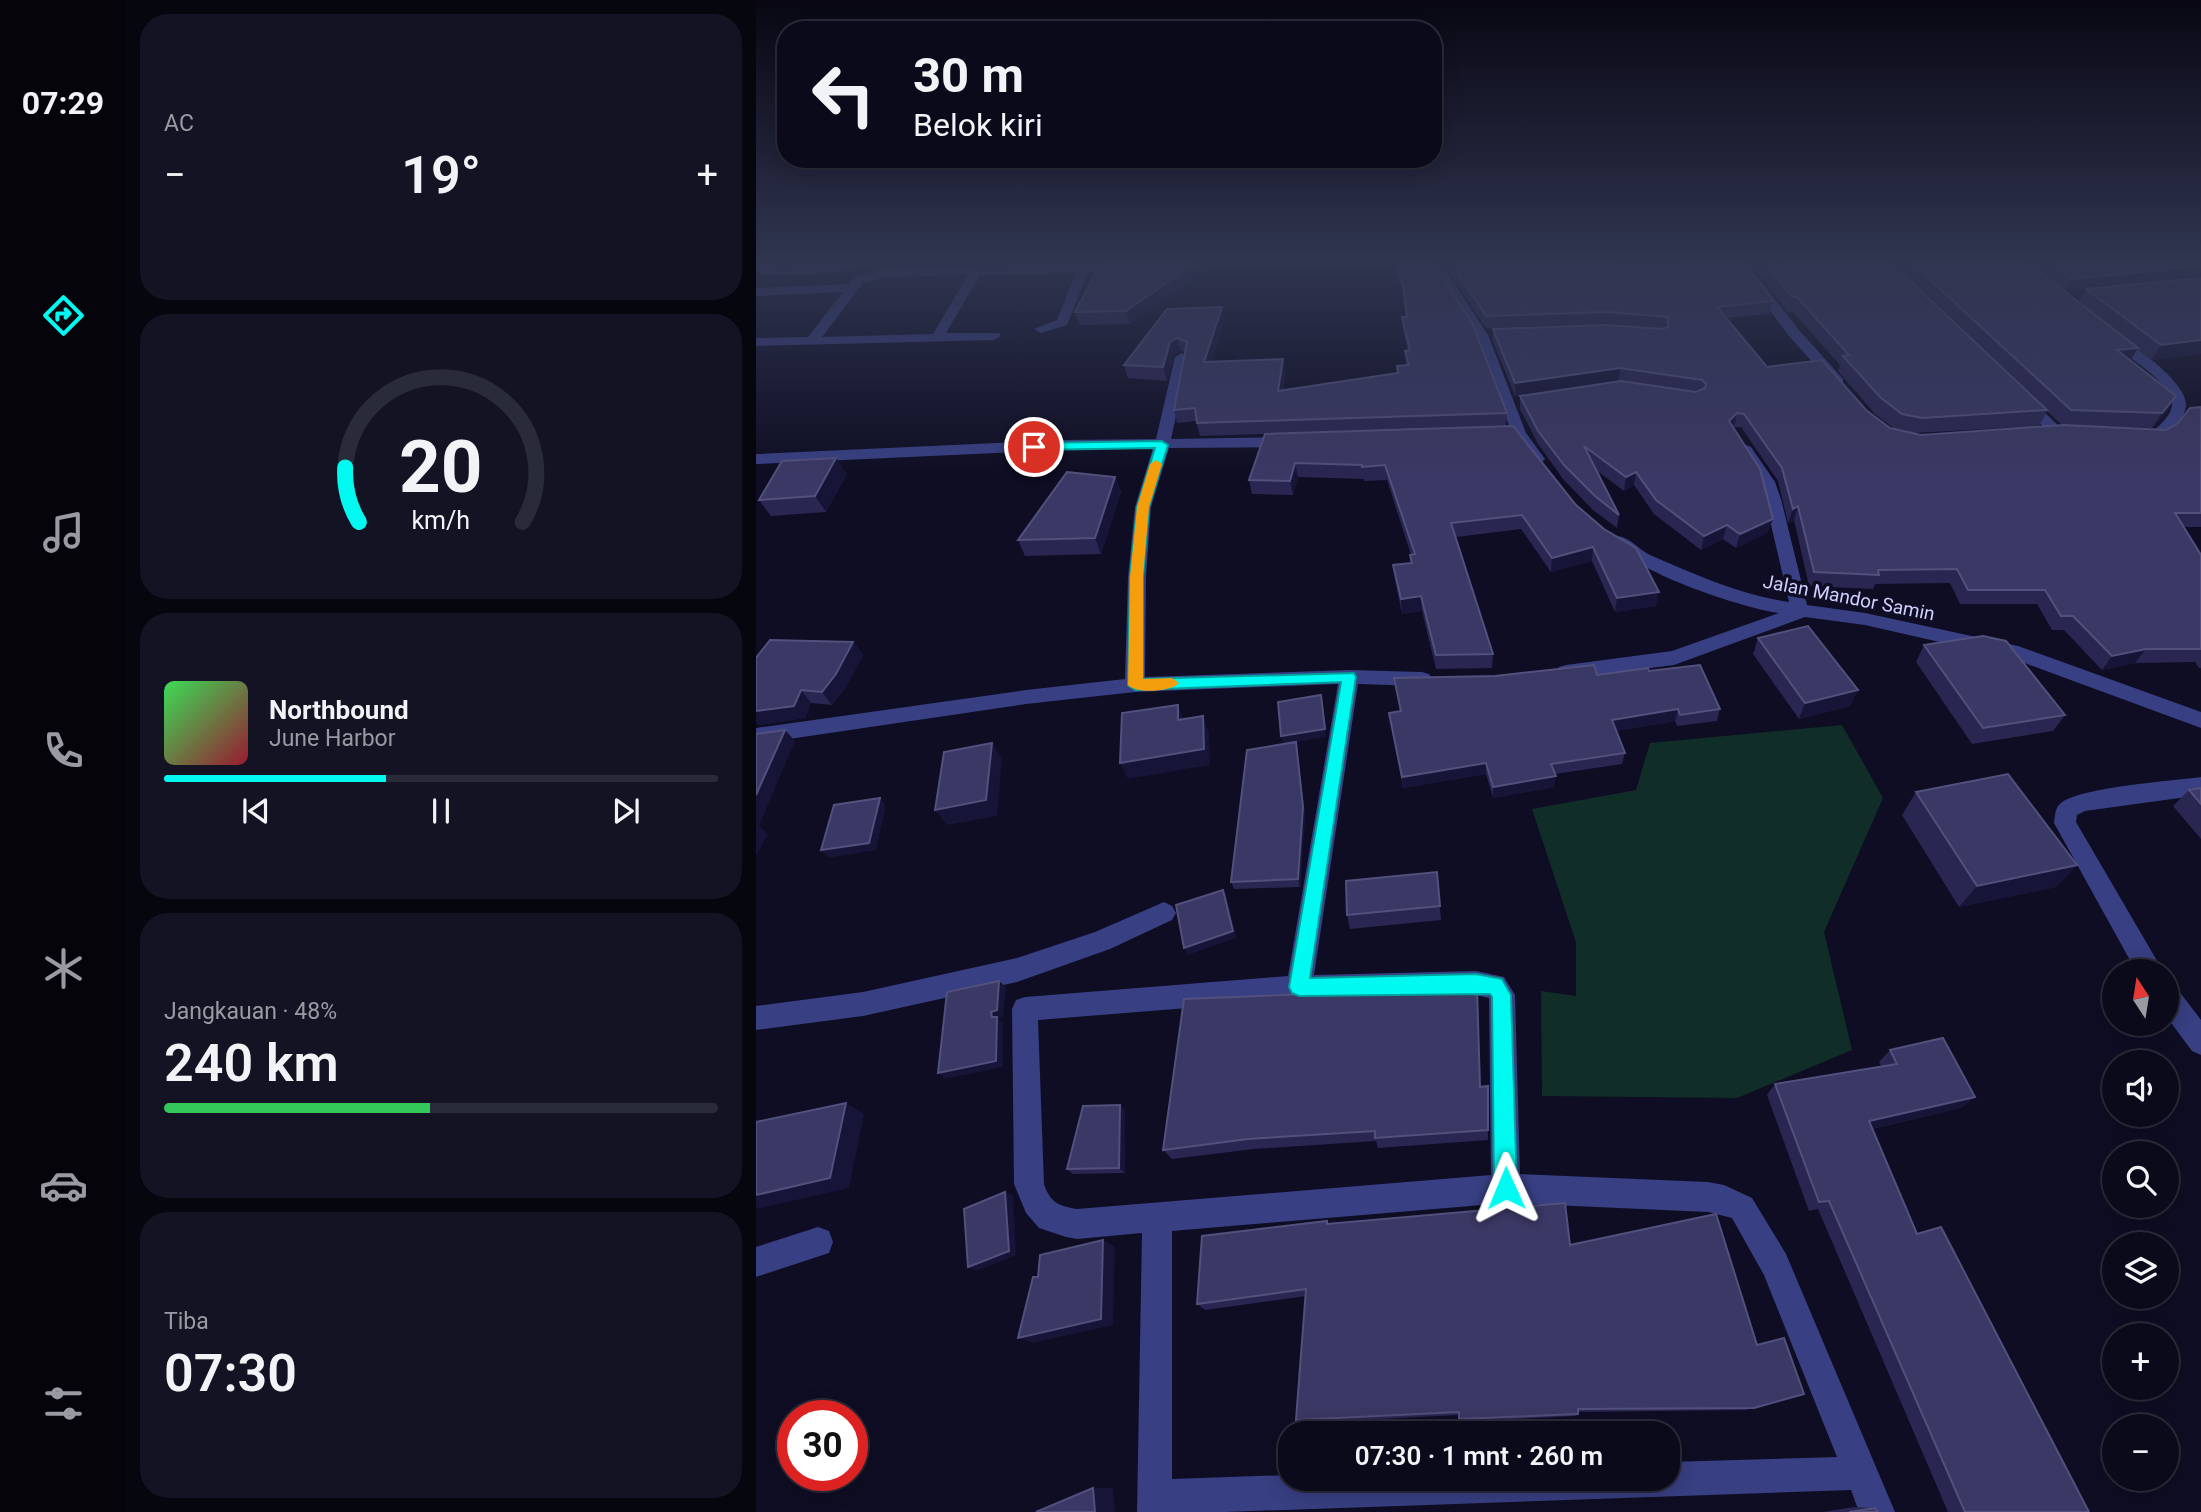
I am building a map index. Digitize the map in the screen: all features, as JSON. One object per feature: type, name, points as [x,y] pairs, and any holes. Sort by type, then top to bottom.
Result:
[{"type":"street","points":[[812,341],[818,334]]},
{"type":"street","points":[[1486,334],[1514,403],[1512,433],[1545,469]]},
{"type":"street","points":[[1794,334],[1844,390]]},
{"type":"street","points":[[2106,334],[2168,382],[2178,396],[2179,406],[2172,421],[2157,436],[2120,434]]},
{"type":"street","points":[[756,342],[994,336]]},
{"type":"street","points":[[1135,685],[1136,577],[1143,507],[1162,445],[1182,357]]},
{"type":"street","points":[[2008,385],[2063,432],[2031,434]]},
{"type":"street","points":[[1546,673],[1674,658],[1800,612],[1767,482],[1735,433]]},
{"type":"street","points":[[756,459],[1061,446],[1298,441]]},
{"type":"street","name":"Jalan Mandor Samin","points":[[1599,528],[1639,557],[1676,575],[1717,590],[1800,612],[1865,619],[2018,653],[2201,720]]},
{"type":"street","points":[[1299,987],[1349,677]]},
{"type":"street","points":[[756,736],[1026,697],[1135,685],[1349,677],[1438,679]]},
{"type":"street","points":[[2142,959],[2064,823],[2067,810],[2081,803],[2201,786]]},
{"type":"street","points":[[756,1018],[863,1004],[1017,970],[1101,941],[1164,913]]},
{"type":"street","points":[[1506,1188],[1502,995],[1495,985],[1476,983],[1299,987],[1025,1009],[1028,1172],[1036,1206],[1056,1221],[1077,1224],[1506,1188],[1708,1197],[1742,1208],[1775,1265],[1877,1512]]},
{"type":"street","points":[[2179,1012],[2201,1042]]},
{"type":"street","points":[[1157,1216],[1154,1505],[1859,1473]]},
{"type":"street","points":[[756,1262],[818,1242]]},
{"type":"green space","points":[[1842,725],[1883,798],[1824,932],[1852,1050],[1737,1098],[1542,1096],[1541,991],[1576,996],[1576,942],[1532,809],[1636,790],[1650,743]]},
{"type":"building","points":[[1148,334],[1213,334],[1204,362],[1283,359],[1278,391],[1398,373],[1397,366],[1409,365],[1405,351],[1410,350],[1406,334],[1476,334],[1507,413],[1197,423],[1195,408],[1174,410],[1187,342],[1177,338],[1170,342],[1163,367],[1124,365]]},
{"type":"building","points":[[1495,334],[1739,334],[1767,367],[1822,360],[1866,410],[1890,428],[1921,435],[2064,425],[2166,430],[2178,423],[2190,408],[2201,407],[2201,513],[2175,513],[2201,555],[2201,649],[2146,649],[2112,656],[2073,616],[2061,616],[2045,590],[1968,590],[1957,569],[1878,570],[1879,575],[1814,572],[1798,506],[1793,509],[1782,468],[1744,414],[1737,413],[1729,421],[1760,469],[1773,519],[1740,534],[1727,525],[1704,536],[1656,500],[1636,472],[1626,477],[1584,446],[1619,515],[1564,465],[1538,431],[1520,396],[1621,381],[1696,392],[1705,388],[1706,384],[1702,380],[1620,368],[1515,383]]},
{"type":"building","points":[[1830,334],[1966,334],[2047,410],[1922,418],[1902,414],[1881,398],[1843,356],[1849,355]]},
{"type":"building","points":[[1988,334],[2119,334],[2138,348],[2117,350],[2176,396],[2162,413],[2071,410]]},
{"type":"building","points":[[2146,334],[2201,334],[2201,340],[2161,345]]},
{"type":"building","points":[[1513,426],[1576,505],[1604,529],[1636,548],[1659,592],[1617,598],[1593,547],[1552,558],[1522,515],[1451,523],[1493,654],[1436,655],[1421,596],[1401,599],[1393,565],[1412,563],[1410,555],[1415,554],[1385,465],[1362,467],[1295,463],[1290,481],[1249,480],[1265,434]]},
{"type":"building","points":[[836,458],[815,496],[759,500],[782,461]]},
{"type":"building","points":[[1067,472],[1115,477],[1095,538],[1018,540]]},
{"type":"building","points":[[1808,626],[1858,690],[1805,703],[1758,638]]},
{"type":"building","points":[[1983,636],[2006,641],[2065,715],[1983,728],[1924,645]]},
{"type":"building","points":[[770,640],[853,642],[836,674],[822,692],[801,690],[794,706],[756,711],[756,658]]},
{"type":"building","points":[[1594,665],[1597,675],[1700,665],[1720,709],[1680,715],[1678,709],[1612,720],[1625,753],[1551,764],[1556,776],[1493,787],[1486,763],[1402,777],[1389,713],[1401,711],[1394,678],[1495,676]]},
{"type":"building","points":[[1321,695],[1325,729],[1281,736],[1278,702]]},
{"type":"building","points":[[1178,705],[1178,720],[1203,716],[1204,749],[1120,763],[1122,713]]},
{"type":"building","points":[[785,730],[756,795],[756,734]]},
{"type":"building","points":[[1296,742],[1303,807],[1298,879],[1231,882],[1247,750]]},
{"type":"building","points":[[992,743],[986,800],[935,810],[944,752]]},
{"type":"building","points":[[2008,774],[2077,865],[1977,886],[1916,792]]},
{"type":"building","points":[[2201,788],[2201,804],[2189,790]]},
{"type":"building","points":[[880,798],[869,843],[821,850],[834,805]]},
{"type":"building","points":[[1437,872],[1440,906],[1347,915],[1346,881]]},
{"type":"building","points":[[1223,890],[1233,931],[1184,948],[1176,905]]},
{"type":"building","points":[[999,981],[997,1010],[991,1012],[992,1017],[997,1017],[996,1061],[938,1073],[947,992]]},
{"type":"building","points":[[1477,987],[1480,1087],[1488,1086],[1488,1130],[1375,1138],[1375,1131],[1248,1139],[1163,1150],[1184,999]]},
{"type":"building","points":[[1943,1038],[1975,1097],[1869,1121],[1917,1234],[1941,1227],[2089,1512],[1965,1512],[1829,1201],[1819,1202],[1775,1084],[1897,1064],[1890,1050]]},
{"type":"building","points":[[846,1103],[830,1178],[756,1195],[756,1122]]},
{"type":"building","points":[[1120,1105],[1119,1168],[1067,1169],[1083,1106]]},
{"type":"building","points":[[1005,1192],[1009,1251],[968,1267],[964,1209]]},
{"type":"building","points":[[1565,1203],[1570,1245],[1716,1214],[1757,1345],[1784,1338],[1804,1394],[1754,1408],[1578,1409],[1578,1414],[1459,1419],[1459,1412],[1296,1420],[1306,1289],[1197,1304],[1202,1236],[1327,1221],[1327,1224]]},
{"type":"building","points":[[1103,1240],[1101,1319],[1018,1338],[1033,1277],[1038,1277],[1040,1255]]},
{"type":"building","points":[[1093,1488],[1095,1512],[1036,1512]]},
{"type":"building","points":[[1875,1508],[1878,1512],[1849,1512]]},
{"type":"slow traffic","points":[[1156,464],[1143,507],[1136,577],[1135,685],[1172,683]]},
{"type":"route","points":[[1034,447],[1162,445],[1143,507],[1136,577],[1135,685],[1349,677],[1299,987],[1476,983],[1495,985],[1502,995],[1506,1188]]}]
